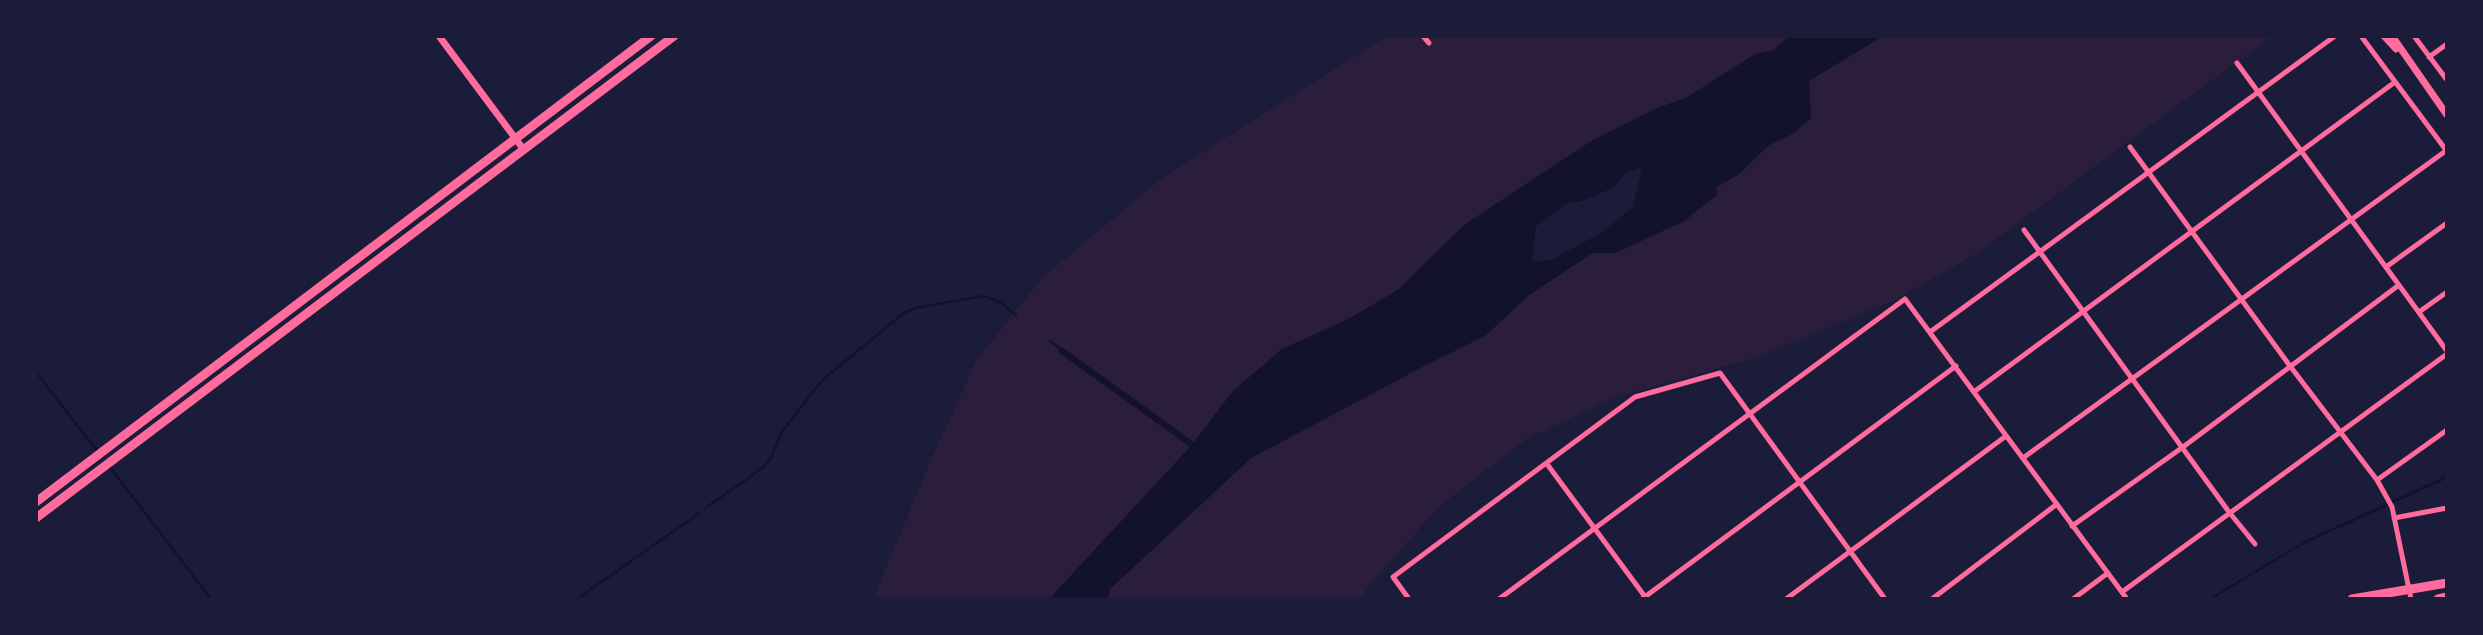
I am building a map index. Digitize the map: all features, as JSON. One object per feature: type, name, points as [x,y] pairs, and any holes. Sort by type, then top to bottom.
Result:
[{"type":"main road","points":[[36,502],[652,36]]},
{"type":"main road","points":[[36,518],[674,36]]},
{"type":"main road","points":[[2352,599],[2447,583]]},
{"type":"main road","points":[[2438,599],[2447,597]]},
{"type":"street","points":[[439,36],[524,150]]},
{"type":"street","points":[[1423,36],[1429,43]]},
{"type":"street","points":[[1930,332],[2335,36]]},
{"type":"street","points":[[2023,458],[2446,150],[2361,36]]},
{"type":"street","points":[[2384,36],[2415,69]]},
{"type":"street","points":[[2392,36],[2447,115]]},
{"type":"street","points":[[2414,36],[2447,80]]},
{"type":"street","points":[[2429,57],[2447,44]]},
{"type":"street","points":[[2122,592],[2447,352],[2237,63]]},
{"type":"street","points":[[1975,391],[2395,82]]},
{"type":"street","points":[[2130,147],[2290,366],[2377,480],[2392,506],[2411,599]]},
{"type":"street","points":[[2386,267],[2447,223]]},
{"type":"street","points":[[2024,230],[2082,312],[2183,446],[2229,512],[2255,544]]},
{"type":"street","points":[[2072,526],[2399,286]]},
{"type":"street","points":[[2419,312],[2447,292]]},
{"type":"street","points":[[1499,599],[1905,299],[1975,391],[2006,436],[2127,599]]},
{"type":"street","points":[[1547,464],[1595,527],[1644,598],[1956,366]]},
{"type":"street","points":[[1409,599],[1394,578],[1636,397],[1720,373],[1748,414],[1885,599]]},
{"type":"street","points":[[2377,480],[2447,430]]},
{"type":"street","points":[[1786,599],[2006,436]]},
{"type":"street","points":[[1932,599],[2057,504]]},
{"type":"street","points":[[2394,518],[2447,508]]},
{"type":"street","points":[[2073,599],[2108,573]]},
{"type":"shaded area","points":[[1387,36],[1789,36],[1772,51],[1755,54],[1686,98],[1657,108],[1593,140],[1464,225],[1398,290],[1233,391],[1194,443],[1049,599],[873,599],[927,469],[977,359],[1044,276],[1162,178]]},
{"type":"shaded area","points":[[1789,36],[1883,36],[1809,81],[1811,118],[1794,133],[1769,145],[1739,174],[1717,187],[1717,195],[1684,221],[1615,253],[1593,253],[1529,295],[1485,336],[1426,365],[1251,458],[1110,589],[1108,599],[1049,599],[1190,447],[1058,352],[1062,347],[1194,442],[1233,391],[1282,349],[1346,320],[1398,290],[1464,225],[1593,140],[1657,108],[1686,98],[1755,54],[1772,51]],"holes":[[[1642,167],[1633,207],[1603,232],[1553,259],[1532,262],[1536,226],[1569,202],[1579,202],[1613,188],[1625,173]]]},
{"type":"shaded area","points":[[1883,36],[2272,36],[1976,254],[1895,300],[1757,357],[1611,399],[1525,440],[1440,506],[1370,584],[1361,599],[1108,599],[1110,589],[1251,458],[1426,365],[1485,336],[1529,295],[1593,252],[1615,253],[1684,221],[1717,195],[1717,187],[1739,174],[1769,145],[1794,133],[1808,81]]},
{"type":"waterway","points":[[704,509],[764,467],[771,458],[781,433],[815,389],[826,377],[904,313],[915,308],[984,296],[1000,302],[1016,315]]},
{"type":"waterway","points":[[1050,341],[1063,351]]},
{"type":"waterway","points":[[36,372],[98,452]]},
{"type":"waterway","points":[[109,466],[211,599]]},
{"type":"waterway","points":[[2210,599],[2303,543],[2447,477]]},
{"type":"waterway","points":[[577,599],[698,514]]}]
